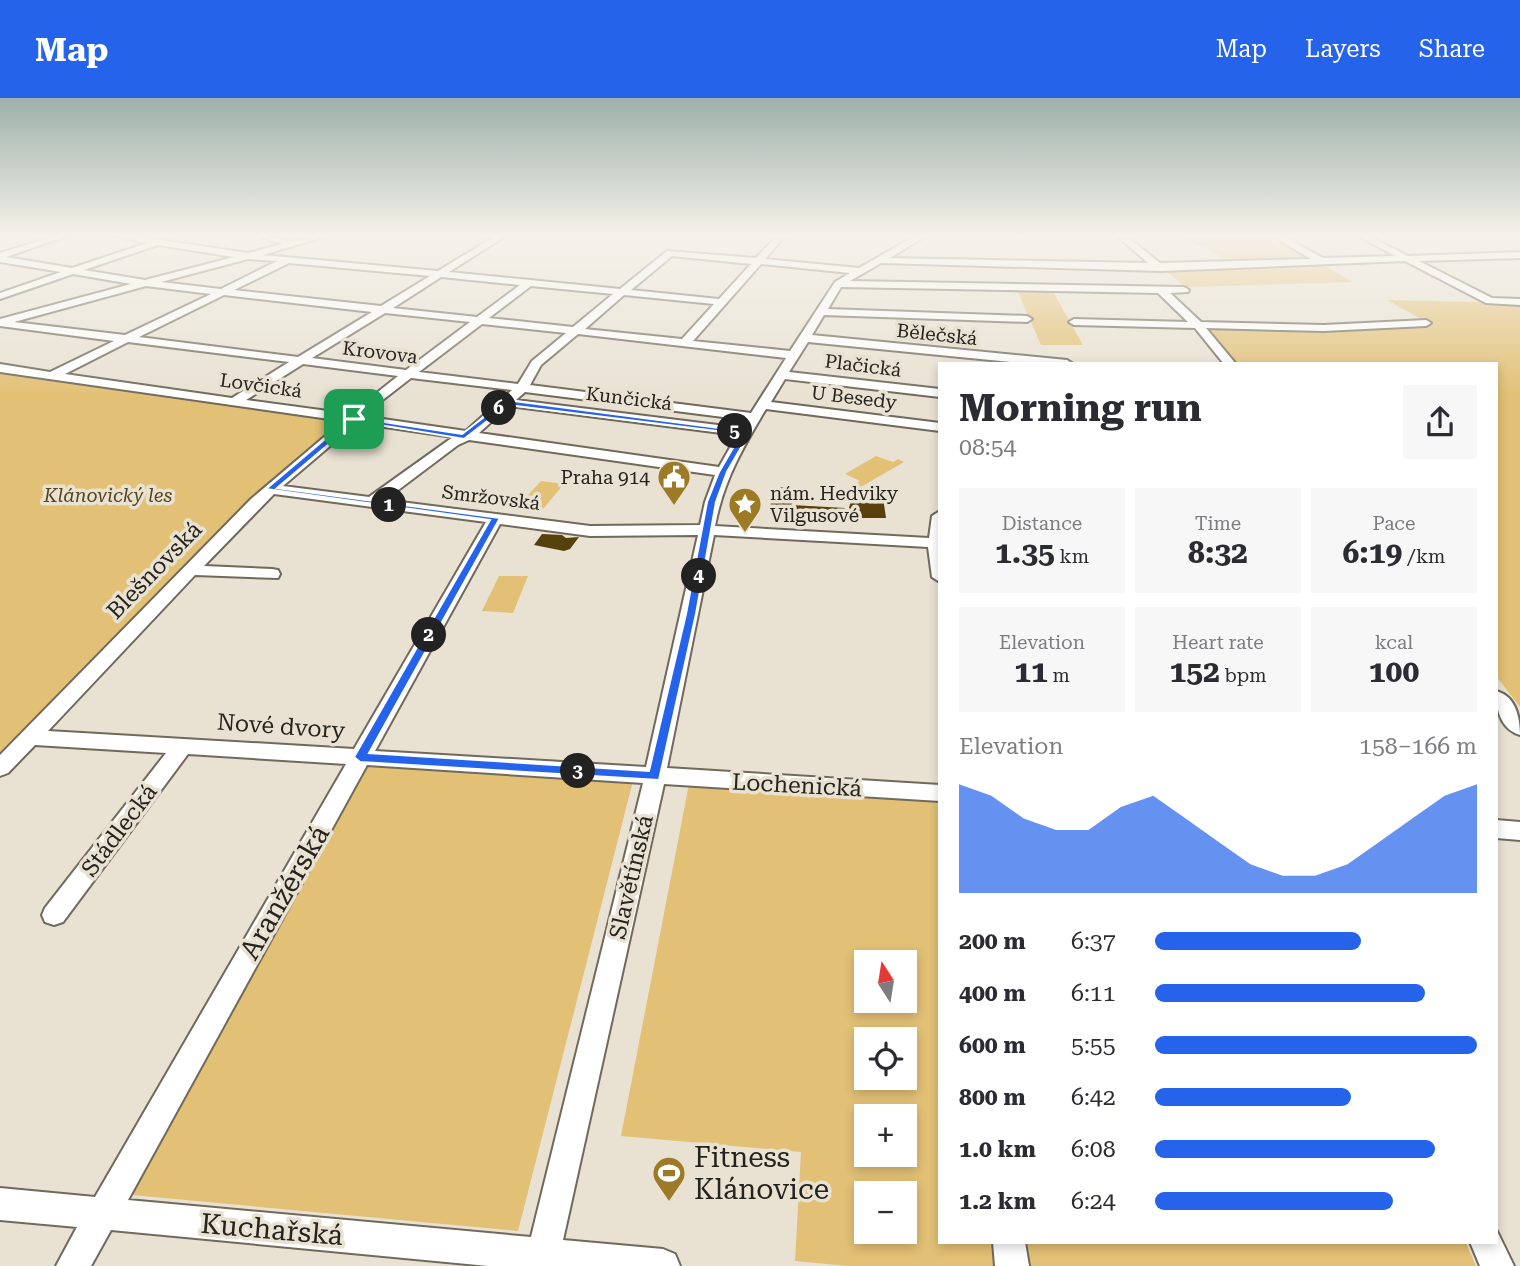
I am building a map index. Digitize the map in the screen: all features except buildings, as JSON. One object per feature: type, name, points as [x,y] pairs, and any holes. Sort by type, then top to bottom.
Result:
[{"type":"street","points":[[0,296],[17,290]]},
{"type":"street","points":[[0,323],[119,290]]},
{"type":"street","points":[[209,290],[793,355]]},
{"type":"street","points":[[51,376],[227,290]]},
{"type":"street","points":[[235,401],[414,290]]},
{"type":"street","name":"Blešnovská","points":[[0,768],[270,489],[354,419],[358,412],[520,290]]},
{"type":"street","points":[[601,290],[723,302]]},
{"type":"street","points":[[370,503],[464,437],[522,388],[536,363],[627,290]]},
{"type":"street","points":[[685,343],[734,290]]},
{"type":"street","name":"Slavětínská","points":[[542,1261],[655,776],[712,502],[723,472],[746,432],[835,290]]},
{"type":"street","points":[[1129,290],[1183,290]]},
{"type":"street","points":[[1161,290],[1197,324],[1228,362]]},
{"type":"street","points":[[1468,290],[1490,301],[1520,302]]},
{"type":"street","points":[[0,311],[14,318]]},
{"type":"street","points":[[821,312],[1027,318]]},
{"type":"street","points":[[1074,322],[1324,328],[1426,323]]},
{"type":"street","name":"Krovova","points":[[0,323],[522,388],[759,411]]},
{"type":"street","name":"Bělečská","points":[[804,338],[1047,362]]},
{"type":"street","name":"Lovčická","points":[[0,368],[464,437],[723,472]]},
{"type":"street","name":"Plačická","points":[[781,375],[938,393]]},
{"type":"street","name":"Kunčická","points":[[506,402],[746,432]]},
{"type":"street","name":"U Besedy","points":[[759,411],[938,427]]},
{"type":"street","name":"Smržovská","points":[[270,489],[590,531],[707,530],[938,543]]},
{"type":"street","name":"Aranžérská","points":[[73,1266],[496,518]]},
{"type":"street","points":[[191,570],[272,574]]},
{"type":"street","points":[[1498,700],[1520,728]]},
{"type":"street","name":"Nové dvory","points":[[30,737],[655,776]]},
{"type":"street","name":"Stádlecká","points":[[54,915],[183,746]]},
{"type":"street","name":"Lochenická","points":[[655,776],[938,793]]},
{"type":"street","points":[[1498,829],[1520,831]]},
{"type":"street","name":"Kuchařská","points":[[0,1204],[542,1261],[663,1266]]},
{"type":"street","points":[[1009,1244],[1012,1266]]},
{"type":"street","points":[[1487,1244],[1497,1266]]},
{"type":"green space","points":[[1017,290],[1052,290],[1083,345],[1041,345]]},
{"type":"green space","points":[[1387,300],[1520,303],[1520,707],[1498,679],[1498,362],[1232,362],[1203,326],[1324,330],[1428,323]]},
{"type":"green space","name":"Klánovický les","points":[[0,371],[345,421],[0,761]]},
{"type":"green space","points":[[876,456],[893,462],[898,459],[904,462],[840,499],[834,496],[860,481],[845,474]]},
{"type":"green space","points":[[541,481],[564,484],[543,509],[519,505]]},
{"type":"green space","points":[[499,576],[528,576],[513,613],[482,611]]},
{"type":"green space","points":[[369,765],[633,781],[518,1231],[132,1195]]},
{"type":"green space","points":[[689,784],[938,801],[938,1244],[992,1244],[994,1266],[848,1266],[795,1261],[801,1152],[621,1136]]},
{"type":"green space","points":[[1025,1244],[1466,1244],[1476,1266],[1028,1266]]},
{"type":"place","name":"Praha 914","points":[[674,507]]},
{"type":"place","name":"nám. Hedviky Vilgusové","points":[[745,534]]},
{"type":"place","name":"Fitness Klánovice","points":[[669,1203]]},
{"type":"route","points":[[506,402],[746,432],[723,472],[712,502],[691,614],[655,776],[360,757],[496,518],[270,489],[354,419],[464,437],[506,402]]}]
